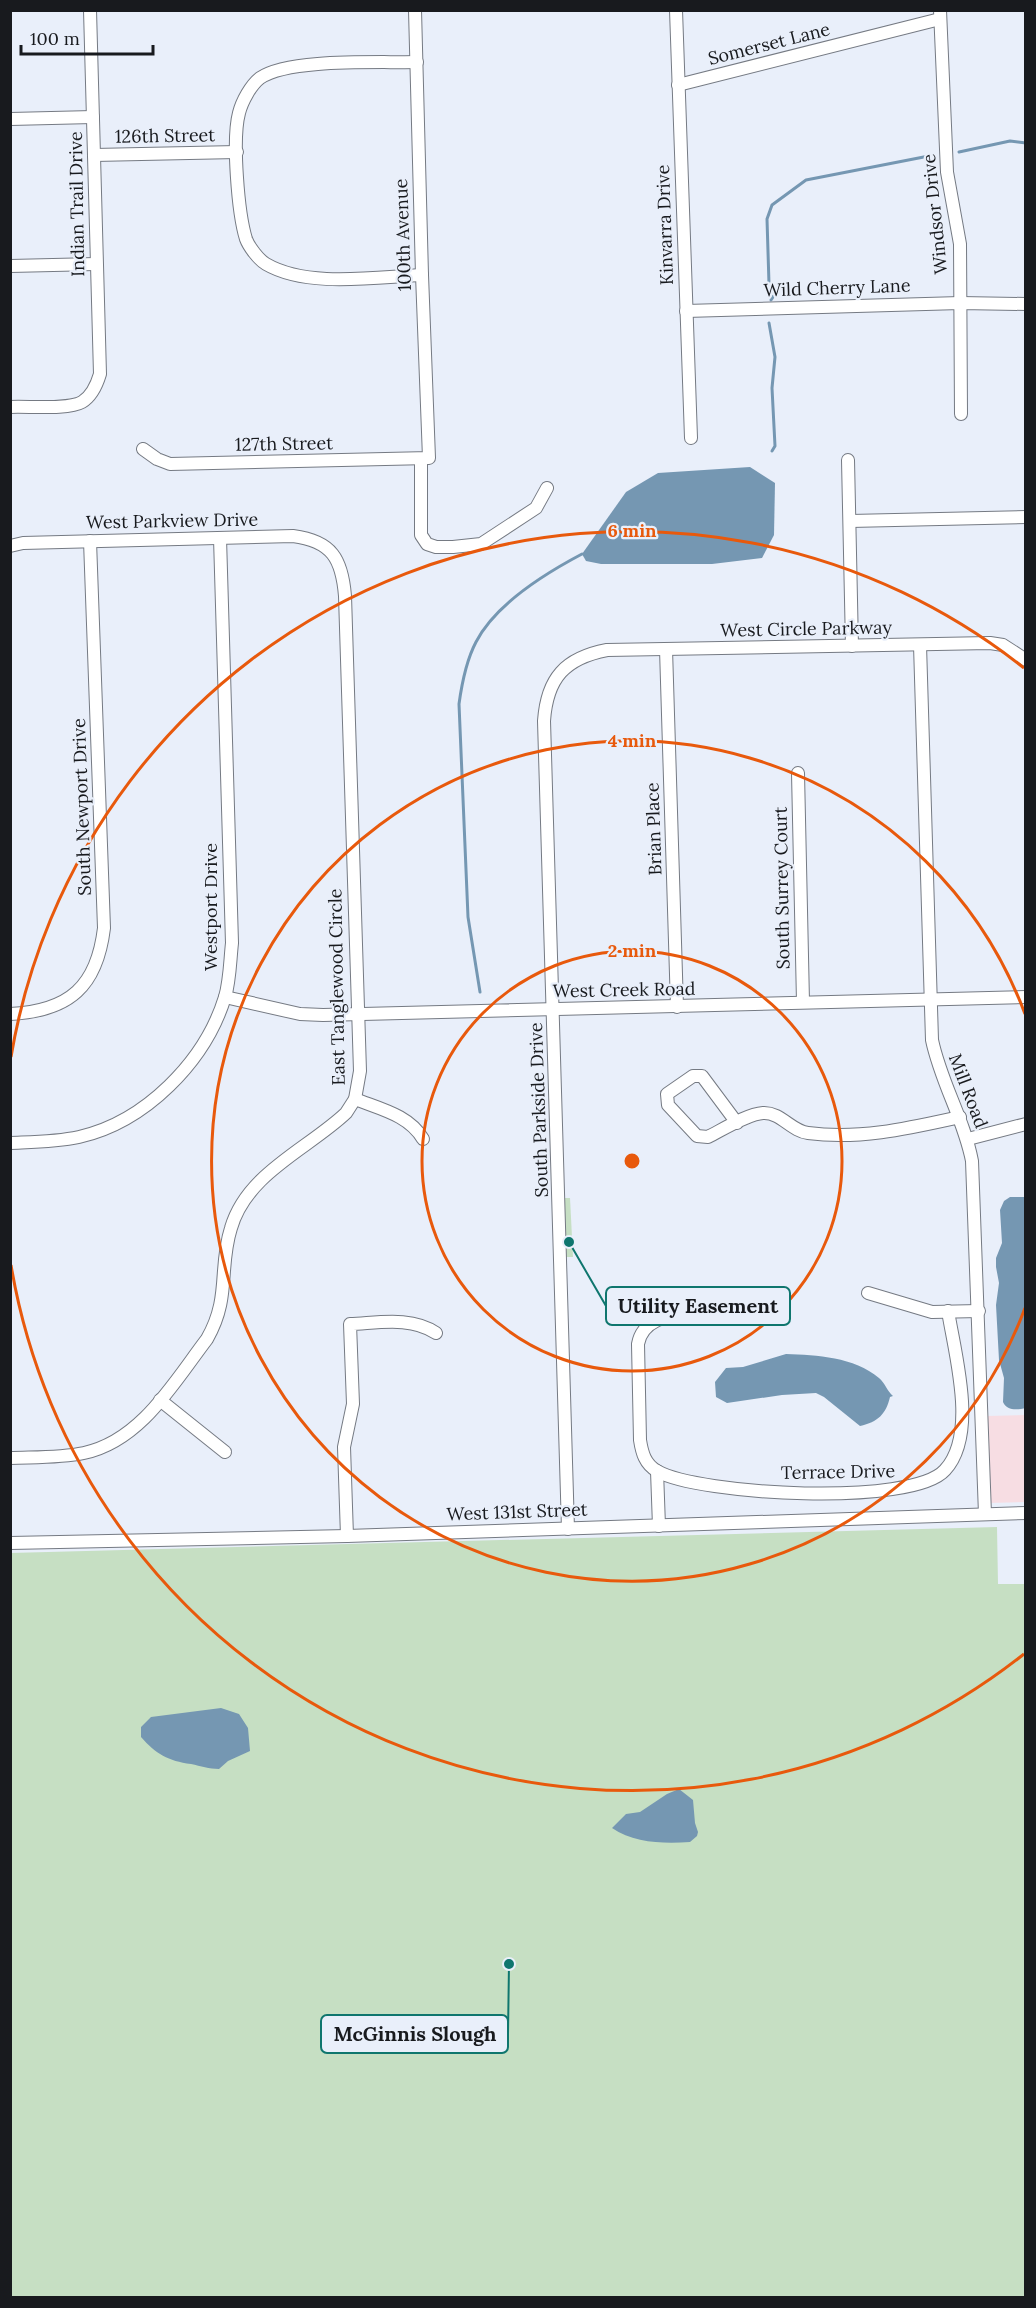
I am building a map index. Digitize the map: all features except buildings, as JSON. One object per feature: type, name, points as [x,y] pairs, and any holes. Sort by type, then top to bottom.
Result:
[{"type":"street","name":"Indian Trail Drive","points":[[10,407],[69,405],[82,402],[97,385],[100,374],[90,10]]},
{"type":"street","name":"100th Avenue","points":[[415,10],[425,458],[422,535],[427,544],[436,547],[472,546],[488,540],[536,508],[548,488]]},
{"type":"street","name":"Kinvarra Drive","points":[[676,10],[691,438]]},
{"type":"street","name":"Somerset Lane","points":[[678,85],[940,15]]},
{"type":"street","name":"Windsor Drive","points":[[940,15],[947,172],[960,244],[961,414]]},
{"type":"street","points":[[417,62],[302,65],[277,70],[259,79],[247,94],[239,113],[237,152],[240,214],[247,242],[263,262],[286,274],[313,279],[422,275]]},
{"type":"street","points":[[10,119],[93,117]]},
{"type":"street","name":"126th Street","points":[[94,156],[237,152]]},
{"type":"street","points":[[10,266],[96,264]]},
{"type":"street","name":"Wild Cherry Lane","points":[[686,311],[960,303],[1026,304]]},
{"type":"street","name":"127th Street","points":[[144,449],[156,459],[170,464],[425,458]]},
{"type":"street","points":[[848,460],[852,646]]},
{"type":"street","points":[[849,521],[1026,518]]},
{"type":"street","name":"West Parkview Drive","points":[[10,546],[23,543],[293,536],[308,538],[331,550]]},
{"type":"street","name":"Westport Drive","points":[[10,1143],[57,1141],[81,1137],[102,1129],[156,1098],[195,1057],[217,1018],[225,997],[232,943],[220,538]]},
{"type":"street","name":"South Newport Drive","points":[[10,1014],[33,1013],[53,1007],[73,995],[89,979],[101,953],[104,928],[90,541]]},
{"type":"street","name":"East Tanglewood Circle","points":[[10,1458],[67,1456],[102,1448],[126,1436],[160,1400],[207,1339],[216,1323],[224,1291],[226,1244],[232,1225],[249,1192],[265,1176],[334,1125],[355,1099],[360,1071],[345,596],[344,579],[331,550]]},
{"type":"street","name":"West Circle Parkway","points":[[549,691],[562,670],[584,656],[607,650],[990,643],[1003,645],[1026,660]]},
{"type":"street","name":"Mill Road","points":[[920,645],[932,1040],[943,1081],[968,1139],[973,1172],[985,1514]]},
{"type":"street","name":"Brian Place","points":[[666,649],[677,1007]]},
{"type":"street","name":"South Parkside Drive","points":[[549,691],[544,721],[555,1009],[568,1529]]},
{"type":"street","name":"South Surrey Court","points":[[798,773],[803,1002]]},
{"type":"street","name":"West Creek Road","points":[[225,997],[300,1014],[357,1015],[1026,998]]},
{"type":"street","points":[[737,1123],[702,1076],[693,1076],[667,1094],[668,1105],[697,1136],[708,1137],[764,1113],[779,1116],[798,1131],[860,1135],[900,1130],[960,1117]]},
{"type":"street","points":[[355,1099],[401,1117],[417,1128],[423,1139]]},
{"type":"street","points":[[968,1139],[1026,1124]]},
{"type":"street","points":[[868,1293],[932,1312],[979,1311]]},
{"type":"street","points":[[660,1526],[657,1471],[645,1461],[642,1453],[639,1335],[644,1328],[654,1322],[701,1310]]},
{"type":"street","name":"Terrace Drive","points":[[657,1471],[704,1484],[754,1491],[848,1493],[907,1488],[932,1480],[944,1472],[951,1462],[961,1434],[961,1394],[948,1311]]},
{"type":"street","points":[[347,1536],[344,1446],[353,1404],[350,1324],[413,1323],[425,1326],[436,1333]]},
{"type":"street","points":[[160,1400],[225,1452]]},
{"type":"street","name":"West 131st Street","points":[[10,1543],[347,1536],[1026,1513]]},
{"type":"shaded area","points":[[1025,1415],[1025,1502],[988,1503],[986,1416]]},
{"type":"green space","points":[[564,1198],[570,1198],[573,1257],[566,1257]]},
{"type":"green space","points":[[997,1527],[998,1584],[1026,1584],[1025,2297],[11,2297],[10,1553]]},
{"type":"water","points":[[750,467],[775,483],[774,535],[762,558],[712,564],[601,564],[586,561],[582,554],[626,492],[658,473]]},
{"type":"water","points":[[1010,1197],[1026,1197],[1026,1408],[1016,1409],[1007,1407],[1003,1402],[1004,1378],[999,1360],[996,1305],[999,1283],[996,1258],[1002,1243],[1000,1210],[1004,1201]]},
{"type":"water","points":[[786,1354],[822,1356],[847,1361],[879,1378],[893,1396],[890,1397],[880,1416],[860,1426],[816,1393],[782,1395],[727,1403],[716,1397],[715,1382],[726,1368],[743,1367]]},
{"type":"water","points":[[221,1708],[239,1714],[248,1728],[250,1751],[228,1761],[219,1769],[169,1759],[157,1752],[141,1737],[141,1727],[151,1717]]},
{"type":"water","points":[[679,1789],[693,1800],[698,1832],[690,1842],[639,1840],[612,1828],[626,1814],[640,1812]]},
{"type":"waterway","points":[[959,152],[1010,141],[1026,143]]},
{"type":"waterway","points":[[771,300],[775,294],[769,284],[767,219],[772,205],[806,180],[934,155]]},
{"type":"waterway","points":[[769,323],[775,357],[772,388],[775,446],[772,451]]},
{"type":"waterway","points":[[480,992],[468,917],[459,704],[465,672],[476,642],[496,615],[538,580],[582,554]]},
{"type":"place","name":"Utility Easement","points":[[569,1242]]},
{"type":"place","name":"McGinnis Slough","points":[[509,1964]]}]
